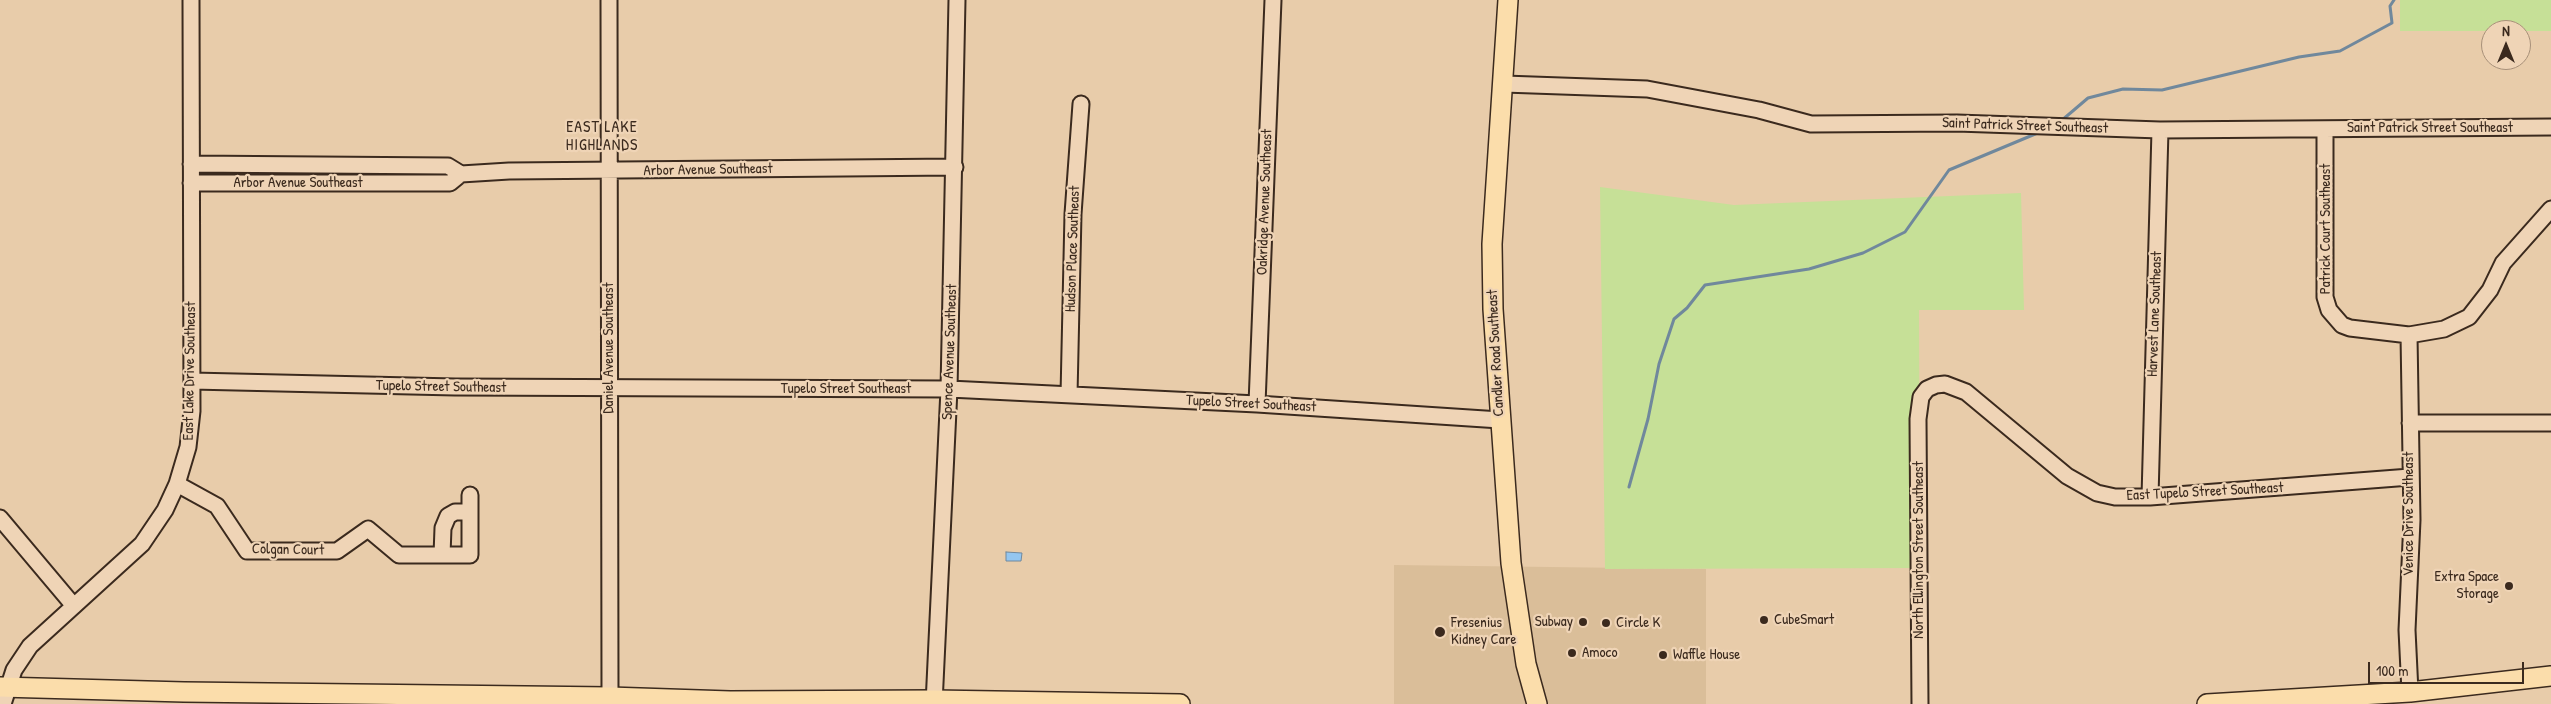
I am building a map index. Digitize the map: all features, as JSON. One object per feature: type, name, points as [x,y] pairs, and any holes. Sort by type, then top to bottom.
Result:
[{"type":"main road","name":"Candler Road Southeast","points":[[1508,0],[1504,84],[1492,244],[1495,362],[1511,562],[1526,664],[1537,704]]},
{"type":"main road","points":[[2207,704],[2410,692],[2551,676]]},
{"type":"main road","points":[[3,693],[184,698],[508,700],[610,697],[730,701],[1180,704]]},
{"type":"street","name":"East Lake Drive Southeast","points":[[3,693],[14,670],[30,646],[142,544],[165,510],[177,484],[188,447],[192,381],[191,0]]},
{"type":"street","name":"Daniel Avenue Southeast","points":[[609,0],[610,697]]},
{"type":"street","name":"Spence Avenue Southeast","points":[[934,702],[949,389],[957,0]]},
{"type":"street","name":"Oakridge Avenue Southeast","points":[[1257,404],[1273,0]]},
{"type":"street","name":"Saint Patrick Street Southeast","points":[[1504,84],[1647,89],[1759,110],[1811,124],[1957,124],[2160,130],[2551,127]]},
{"type":"street","name":"Hudson Place Southeast","points":[[1069,395],[1073,214],[1081,104]]},
{"type":"street","name":"Patrick Court Southeast","points":[[2325,129],[2325,297],[2329,310],[2342,325],[2350,328],[2364,332],[2408,335],[2444,329],[2469,317],[2490,290],[2503,263],[2551,209]]},
{"type":"street","name":"Harvest Lane Southeast","points":[[2150,497],[2160,130]]},
{"type":"street","name":"Arbor Avenue Southeast","points":[[191,164],[448,166],[461,174],[955,167]]},
{"type":"street","name":"Arbor Avenue Southeast","points":[[191,183],[450,183],[461,174]]},
{"type":"street","name":"Venice Drive Southeast","points":[[2408,335],[2412,520],[2407,630],[2410,692]]},
{"type":"street","name":"Tupelo Street Southeast","points":[[192,381],[609,389],[949,389],[1257,404],[1500,420]]},
{"type":"street","name":"East Tupelo Street Southeast","points":[[1921,397],[1927,389],[1936,385],[1956,387],[1978,400],[2051,464],[2083,486],[2115,497],[2150,497],[2410,477]]},
{"type":"street","name":"North Ellington Street Southeast","points":[[1920,704],[1918,419],[1921,397]]},
{"type":"street","points":[[2410,423],[2551,423]]},
{"type":"street","name":"Colgan Court","points":[[177,484],[217,506],[247,552],[337,552],[368,529],[399,555],[470,555],[470,495]]},
{"type":"street","points":[[442,555],[443,528],[448,516],[455,512],[470,512]]},
{"type":"street","points":[[0,518],[74,606]]},
{"type":"shaded area","points":[[1394,565],[1706,569],[1706,704],[1394,704]]},
{"type":"green space","points":[[2400,0],[2551,0],[2551,31],[2531,31],[2531,20],[2481,20],[2481,31],[2400,31]]},
{"type":"green space","points":[[1600,187],[1734,205],[2021,193],[2024,310],[1919,310],[1920,568],[1605,569]]},
{"type":"water","points":[[1006,552],[1022,553],[1021,561],[1006,561]]},
{"type":"waterway","points":[[2061,121],[2088,98],[2123,89],[2162,90],[2299,57],[2340,51],[2392,23],[2390,6],[2394,0]]},
{"type":"waterway","points":[[1629,487],[1648,419],[1659,364],[1674,319],[1687,308],[1705,285],[1809,269],[1863,253],[1905,232],[1949,170],[2040,132]]},
{"type":"place","name":"Extra Space Storage","points":[[2509,586]]},
{"type":"place","name":"CubeSmart","points":[[1764,620]]},
{"type":"place","name":"Subway","points":[[1583,622]]},
{"type":"place","name":"Circle K","points":[[1606,623]]},
{"type":"place","name":"Fresenius Kidney Care","points":[[1440,632]]},
{"type":"place","name":"Amoco","points":[[1572,653]]},
{"type":"place","name":"Waffle House","points":[[1663,655]]},
{"type":"district","name":"EAST LAKE HIGHLANDS","points":[[602,137]]}]
